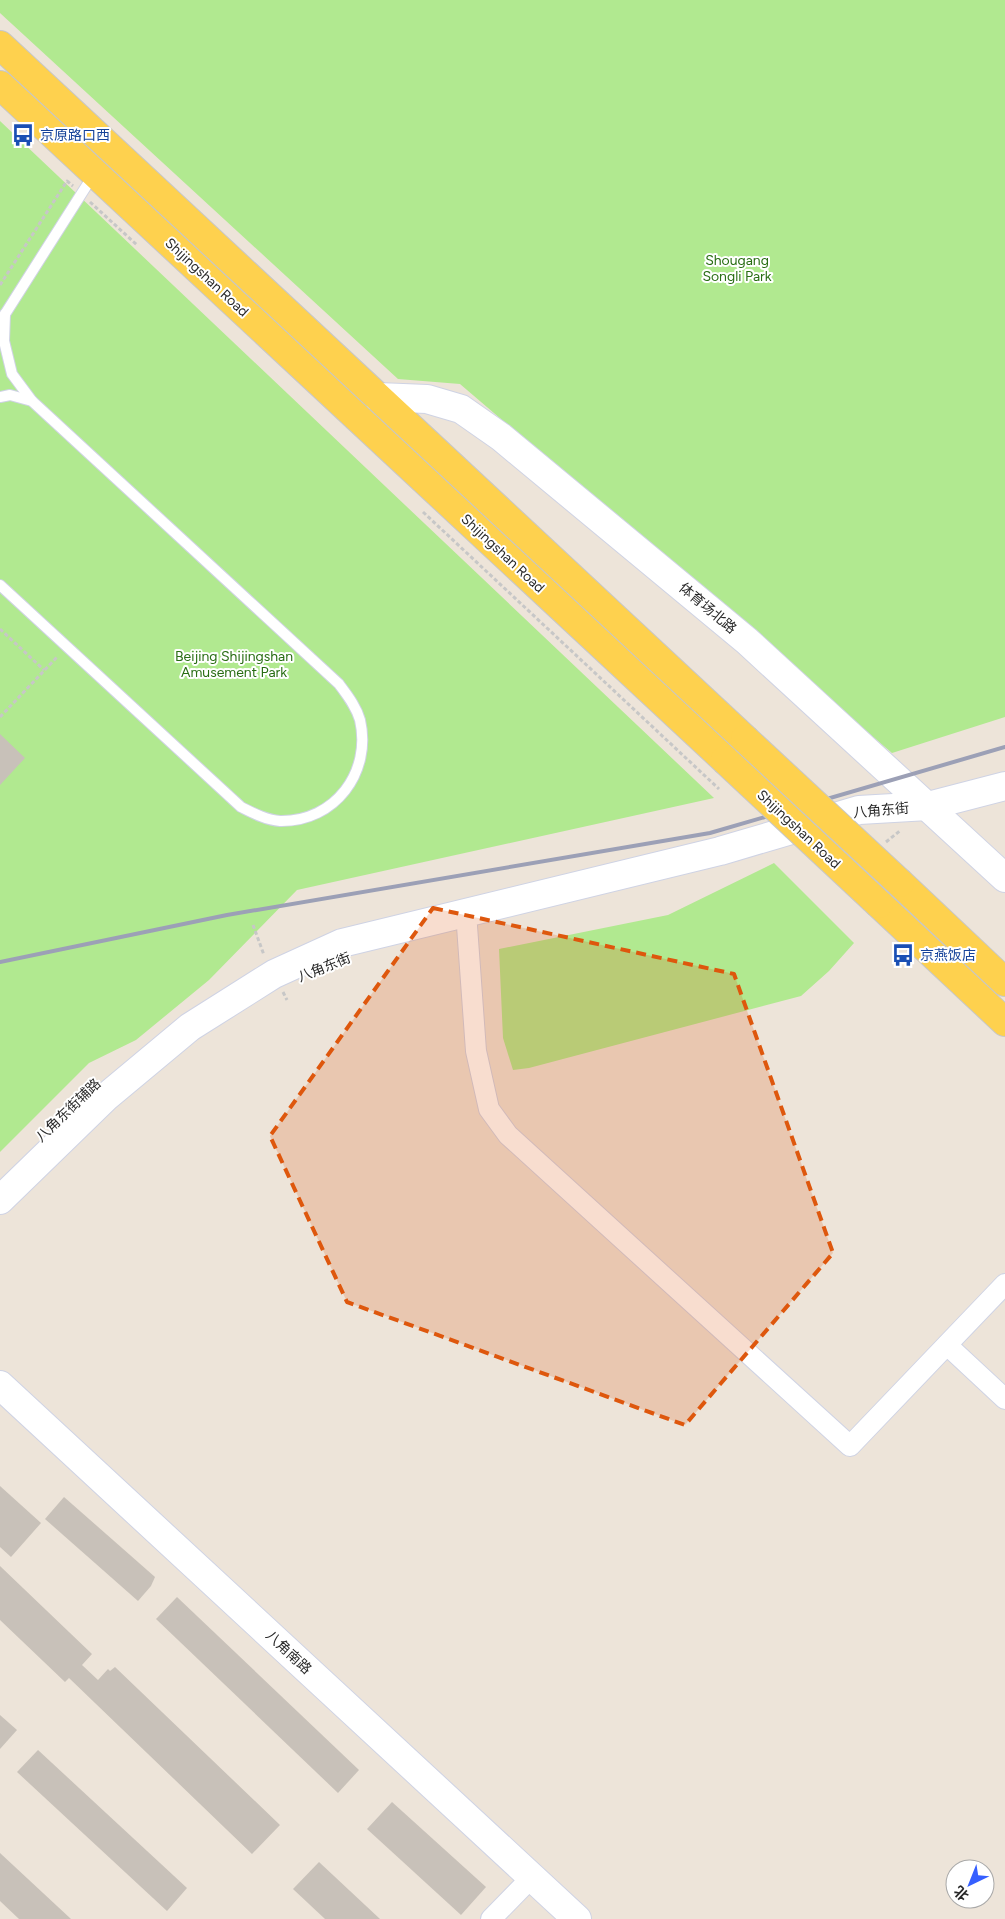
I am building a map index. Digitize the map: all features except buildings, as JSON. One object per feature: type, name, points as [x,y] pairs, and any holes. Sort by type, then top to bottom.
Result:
[{"type":"main road","name":"Shijingshan Road","points":[[0,45],[1005,982]]},
{"type":"main road","name":"Shijingshan Road","points":[[0,85],[84,180],[725,760],[1005,1022]]},
{"type":"street","name":"体育场北路","points":[[378,396],[427,399],[461,409],[501,437],[747,641],[1005,878]]},
{"type":"street","name":"八角东街","points":[[0,1200],[146,1061],[208,1013],[274,974],[342,943],[720,852],[858,810],[928,806],[1005,786]]},
{"type":"street","name":"八角东街","points":[[0,1220],[143,1080],[195,1038],[280,986],[354,955],[467,926],[666,882],[720,852]]},
{"type":"street","points":[[467,926],[476,1051],[489,1109],[508,1135],[850,1446],[1005,1284]]},
{"type":"street","name":"八角东街辅路","points":[[0,1177],[112,1068],[146,1061]]},
{"type":"street","points":[[948,1345],[1005,1399]]},
{"type":"street","name":"八角南路","points":[[0,1385],[577,1919]]},
{"type":"street","points":[[491,1919],[532,1877]]},
{"type":"lane","points":[[0,585],[240,807],[257,815],[279,821],[305,819],[327,809],[347,791],[358,770],[362,739],[360,719],[352,700],[339,684],[32,400],[12,374],[4,341],[3,318],[84,180]]},
{"type":"lane","points":[[0,397],[10,395],[32,400]]},
{"type":"path","points":[[0,285],[67,181],[84,180]]},
{"type":"path","points":[[88,201],[138,247]]},
{"type":"path","points":[[421,509],[719,789]]},
{"type":"path","points":[[0,629],[44,670]]},
{"type":"path","points":[[0,717],[66,647]]},
{"type":"path","points":[[884,844],[906,826]]},
{"type":"path","points":[[253,925],[265,957]]},
{"type":"highlighted area","points":[[433,908],[734,974],[833,1253],[685,1425],[347,1302],[270,1136]]},
{"type":"green space","name":"Shougang Songli Park","points":[[0,0],[1005,0],[1005,717],[892,753],[460,384],[398,379],[0,13]]},
{"type":"green space","name":"Beijing Shijingshan Amusement Park","points":[[0,121],[714,798],[297,890],[209,980],[136,1040],[89,1063],[0,1152]]},
{"type":"green space","points":[[774,863],[854,943],[829,971],[801,996],[529,1068],[513,1070],[503,1038],[499,949],[668,915]]},
{"type":"railway","points":[[0,962],[227,915],[710,833],[1005,747]]},
{"type":"place","name":"京原路口西","points":[[23,135]]},
{"type":"place","name":"京燕饭店","points":[[903,955]]}]
